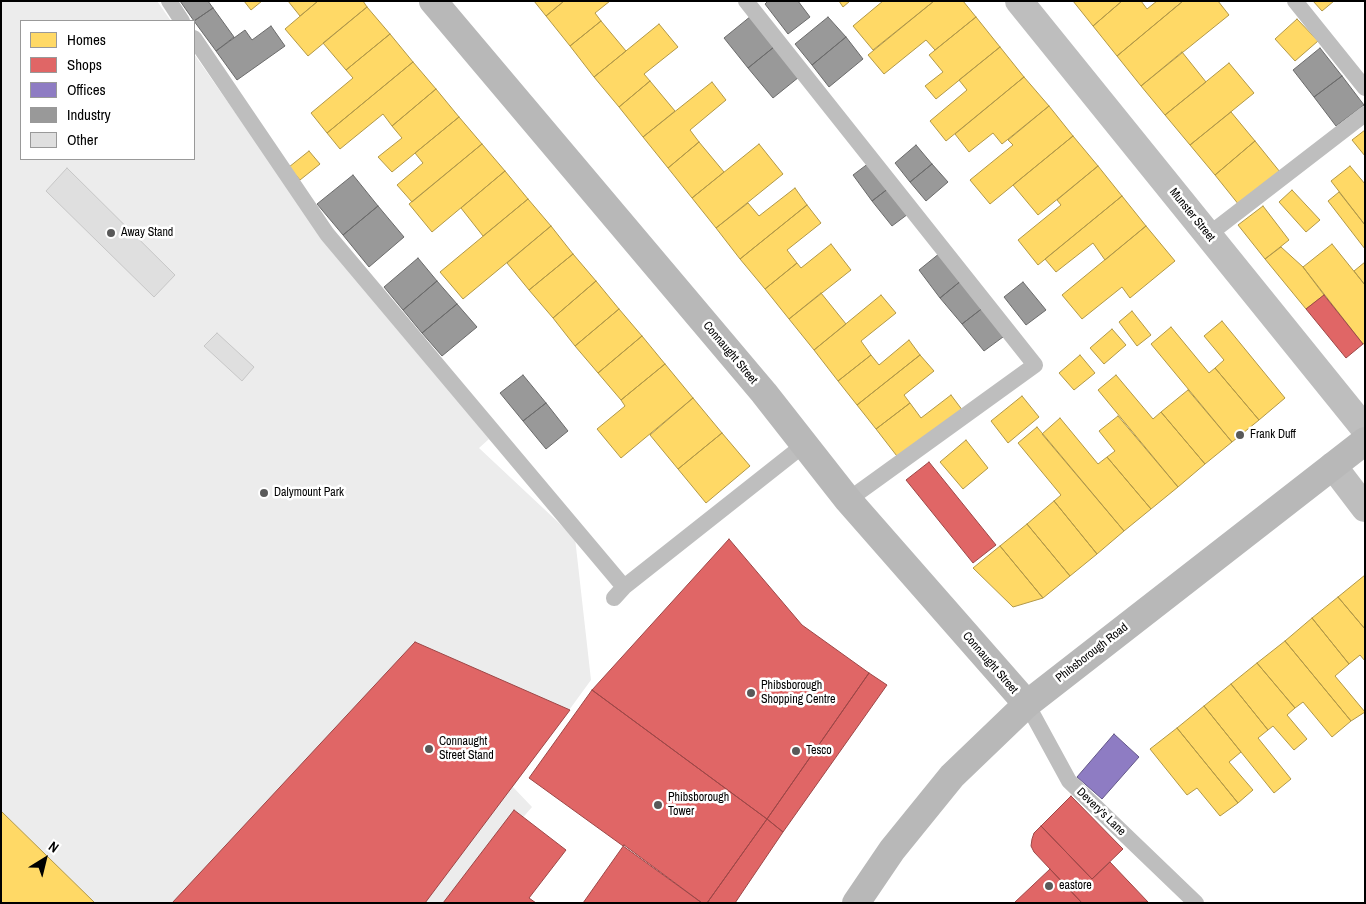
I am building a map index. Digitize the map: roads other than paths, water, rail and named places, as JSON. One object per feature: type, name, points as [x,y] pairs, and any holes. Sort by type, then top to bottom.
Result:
[{"type":"street","name":"Connaught Street","points":[[433,1],[764,393],[848,500],[1027,704]]},
{"type":"street","name":"Munster Street","points":[[1019,1],[1365,429]]},
{"type":"street","name":"Phibsborough Road","points":[[862,900],[892,850],[952,776],[1027,704],[1365,441]]},
{"type":"street","points":[[1333,466],[1365,508]]},
{"type":"lane","points":[[169,1],[181,20]]},
{"type":"lane","points":[[746,1],[1034,365],[848,500]]},
{"type":"lane","points":[[1295,1],[1365,88]]},
{"type":"lane","points":[[195,39],[327,234],[619,592],[805,444]]},
{"type":"lane","points":[[1208,235],[1365,114]]},
{"type":"lane","name":"Devery's Lane","points":[[1027,704],[1069,782],[1196,903]]},
{"type":"place","name":"Away Stand","points":[[111,233]]},
{"type":"place","name":"Frank Duff","points":[[1240,435]]},
{"type":"place","name":"Dalymount Park","points":[[264,493]]},
{"type":"place","name":"Phibsborough Shopping Centre","points":[[751,693]]},
{"type":"place","name":"Connaught Street Stand","points":[[429,749]]},
{"type":"place","name":"Tesco","points":[[796,751]]},
{"type":"place","name":"Phibsborough Tower","points":[[658,805]]},
{"type":"place","name":"eastore","points":[[1049,886]]}]
